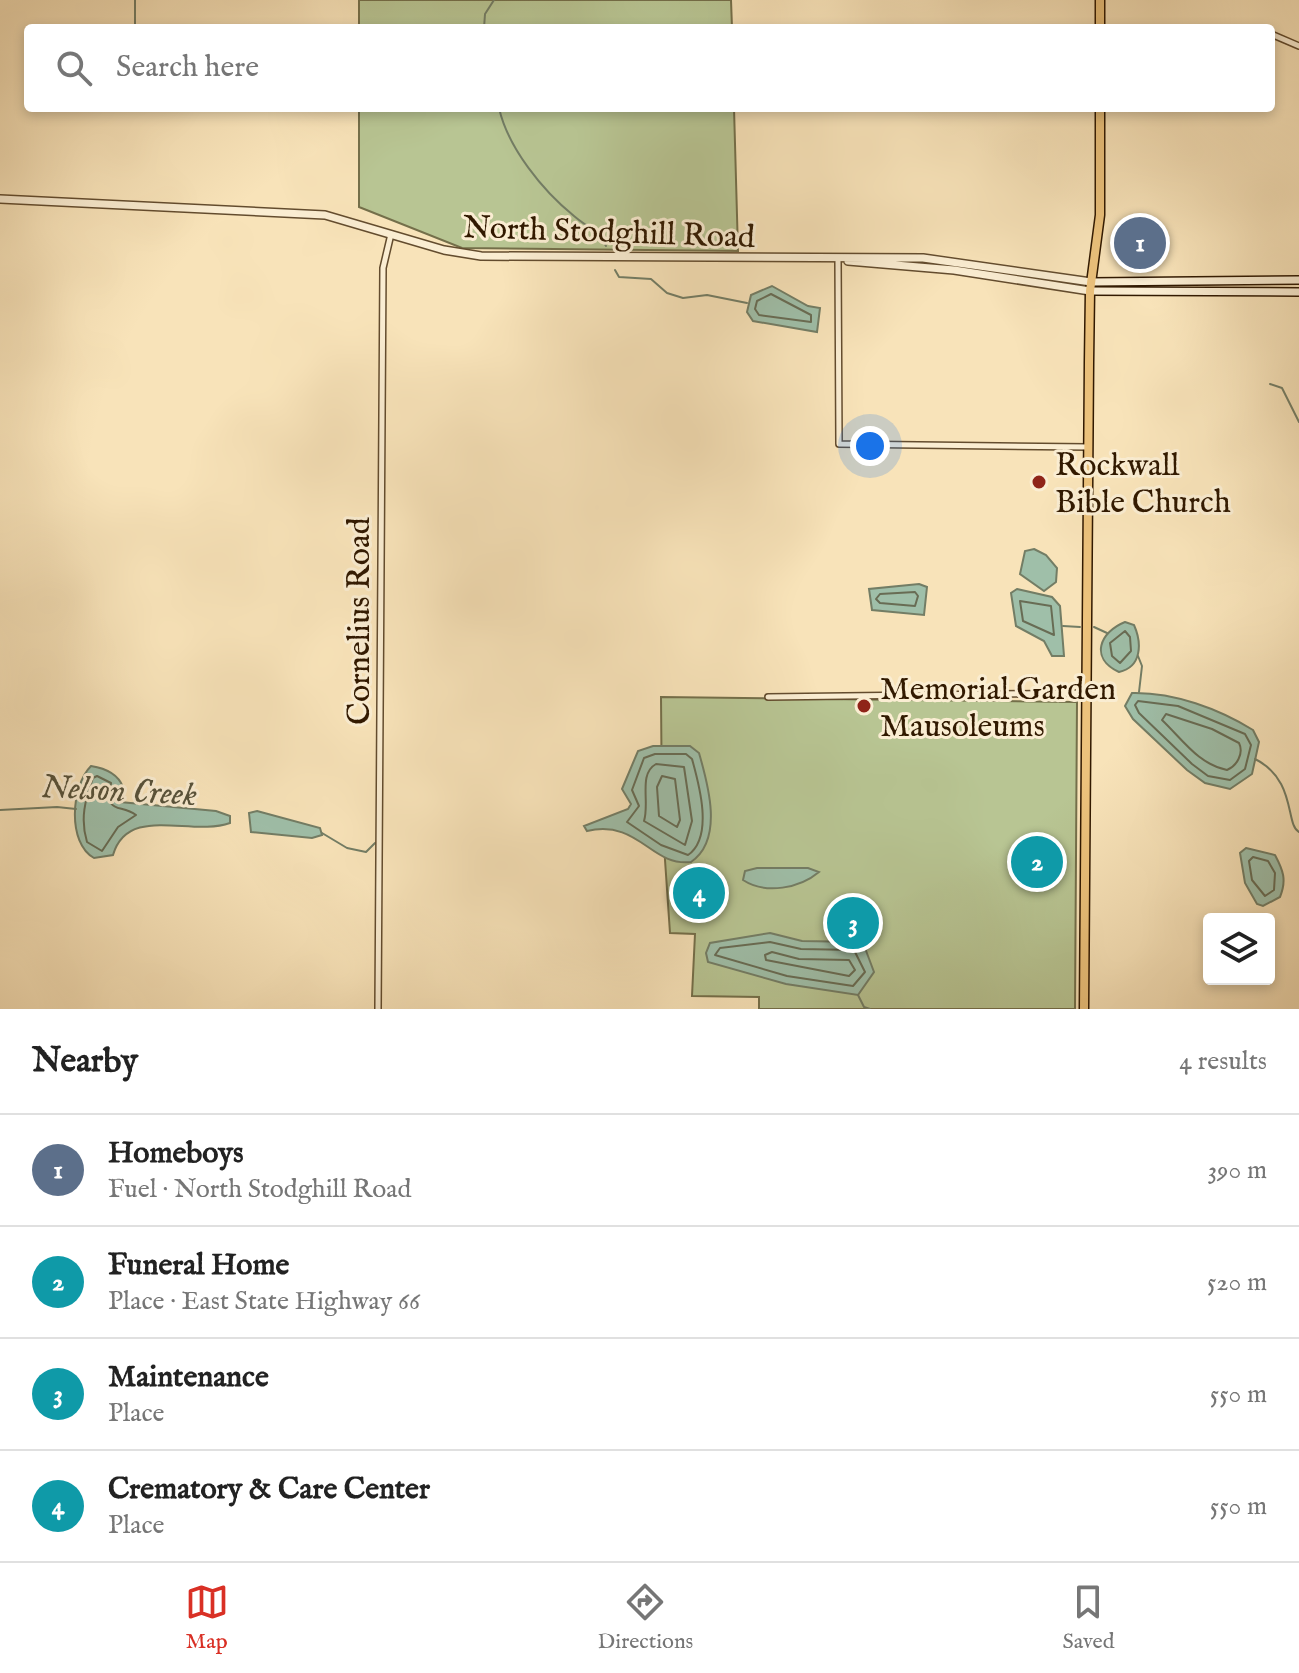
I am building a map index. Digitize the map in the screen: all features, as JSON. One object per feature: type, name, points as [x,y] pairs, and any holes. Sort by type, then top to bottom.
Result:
[{"type":"main road","points":[[1100,0],[1100,24]]},
{"type":"main road","points":[[1084,1009],[1090,286],[1100,215],[1100,112]]},
{"type":"street","points":[[1275,36],[1299,46]]},
{"type":"street","name":"North Stodghill Road","points":[[0,199],[325,215],[444,250],[493,257],[838,260],[1090,286],[1299,292]]},
{"type":"street","name":"Cornelius Road","points":[[378,1009],[383,268],[391,234]]},
{"type":"street","points":[[838,260],[839,444],[1088,447]]},
{"type":"street","name":"North Stodghill Road","points":[[1090,286],[1299,280]]},
{"type":"street","points":[[768,697],[1087,693]]},
{"type":"shaded area","points":[[359,0],[731,0],[732,24],[359,24]]},
{"type":"shaded area","points":[[359,112],[734,112],[738,251],[462,248],[359,207]]},
{"type":"shaded area","points":[[661,697],[1077,702],[1075,1009],[759,1009],[759,997],[692,996],[695,934],[670,933],[662,816]]},
{"type":"water","points":[[772,286],[808,306],[820,308],[817,332],[753,321],[747,312],[751,295]]},
{"type":"water","points":[[1034,549],[1046,555],[1057,568],[1056,582],[1044,591],[1020,574],[1025,551]]},
{"type":"water","points":[[919,584],[927,587],[924,615],[872,610],[869,589]]},
{"type":"water","points":[[1017,589],[1052,597],[1060,606],[1064,656],[1052,656],[1044,641],[1016,626],[1011,593]]},
{"type":"water","points":[[1125,622],[1134,625],[1139,646],[1136,660],[1119,672],[1104,660],[1101,646],[1109,632]]},
{"type":"water","points":[[1132,693],[1164,695],[1196,703],[1253,730],[1259,742],[1252,774],[1230,789],[1205,783],[1133,719],[1125,706]]},
{"type":"water","points":[[653,746],[690,746],[699,753],[709,795],[710,826],[701,852],[691,862],[665,858],[620,831],[587,831],[584,826],[628,809],[631,804],[622,789],[638,751]]},
{"type":"water","points":[[91,766],[106,770],[118,779],[123,787],[117,798],[120,802],[216,811],[230,816],[230,823],[197,827],[146,826],[132,830],[121,840],[113,855],[94,858],[85,851],[79,840],[75,814],[79,787]]},
{"type":"water","points":[[257,811],[320,828],[322,835],[312,838],[251,832],[249,813]]},
{"type":"water","points":[[1246,848],[1275,855],[1282,870],[1284,880],[1280,897],[1263,906],[1257,904],[1245,883],[1240,853]]},
{"type":"water","points":[[757,868],[808,868],[819,872],[793,886],[772,888],[752,885],[743,880],[745,871]]},
{"type":"water","points":[[770,933],[802,941],[858,942],[865,948],[874,972],[858,995],[786,984],[708,962],[706,953],[710,943]]},
{"type":"waterway","points":[[135,0],[135,24]]},
{"type":"waterway","points":[[484,24],[485,14],[494,0]]},
{"type":"waterway","points":[[500,112],[510,138],[528,168],[550,194],[595,232],[606,246]]},
{"type":"waterway","points":[[615,270],[619,277],[651,279],[667,293],[683,298],[707,295],[747,303]]},
{"type":"waterway","points":[[1270,384],[1282,388],[1299,422]]},
{"type":"waterway","points":[[1063,626],[1080,627]]},
{"type":"waterway","points":[[1094,627],[1107,633]]},
{"type":"waterway","points":[[1138,656],[1142,666],[1139,692]]},
{"type":"waterway","points":[[1255,759],[1278,778],[1299,832]]},
{"type":"waterway","name":"Nelson Creek","points":[[0,810],[76,809]]},
{"type":"waterway","name":"Nelson Creek","points":[[322,833],[347,848],[366,852],[375,843]]},
{"type":"waterway","points":[[858,995],[864,1007],[870,1009]]},
{"type":"place","name":"Homeboys","points":[[1140,243]]},
{"type":"place","name":"Rockwall Bible Church","points":[[1039,482]]},
{"type":"place","name":"Memorial Garden Mausoleums","points":[[864,706]]},
{"type":"place","name":"Funeral Home","points":[[1037,862]]},
{"type":"place","name":"Crematory & Care Center","points":[[699,893]]},
{"type":"place","name":"Maintenance","points":[[853,923]]}]
